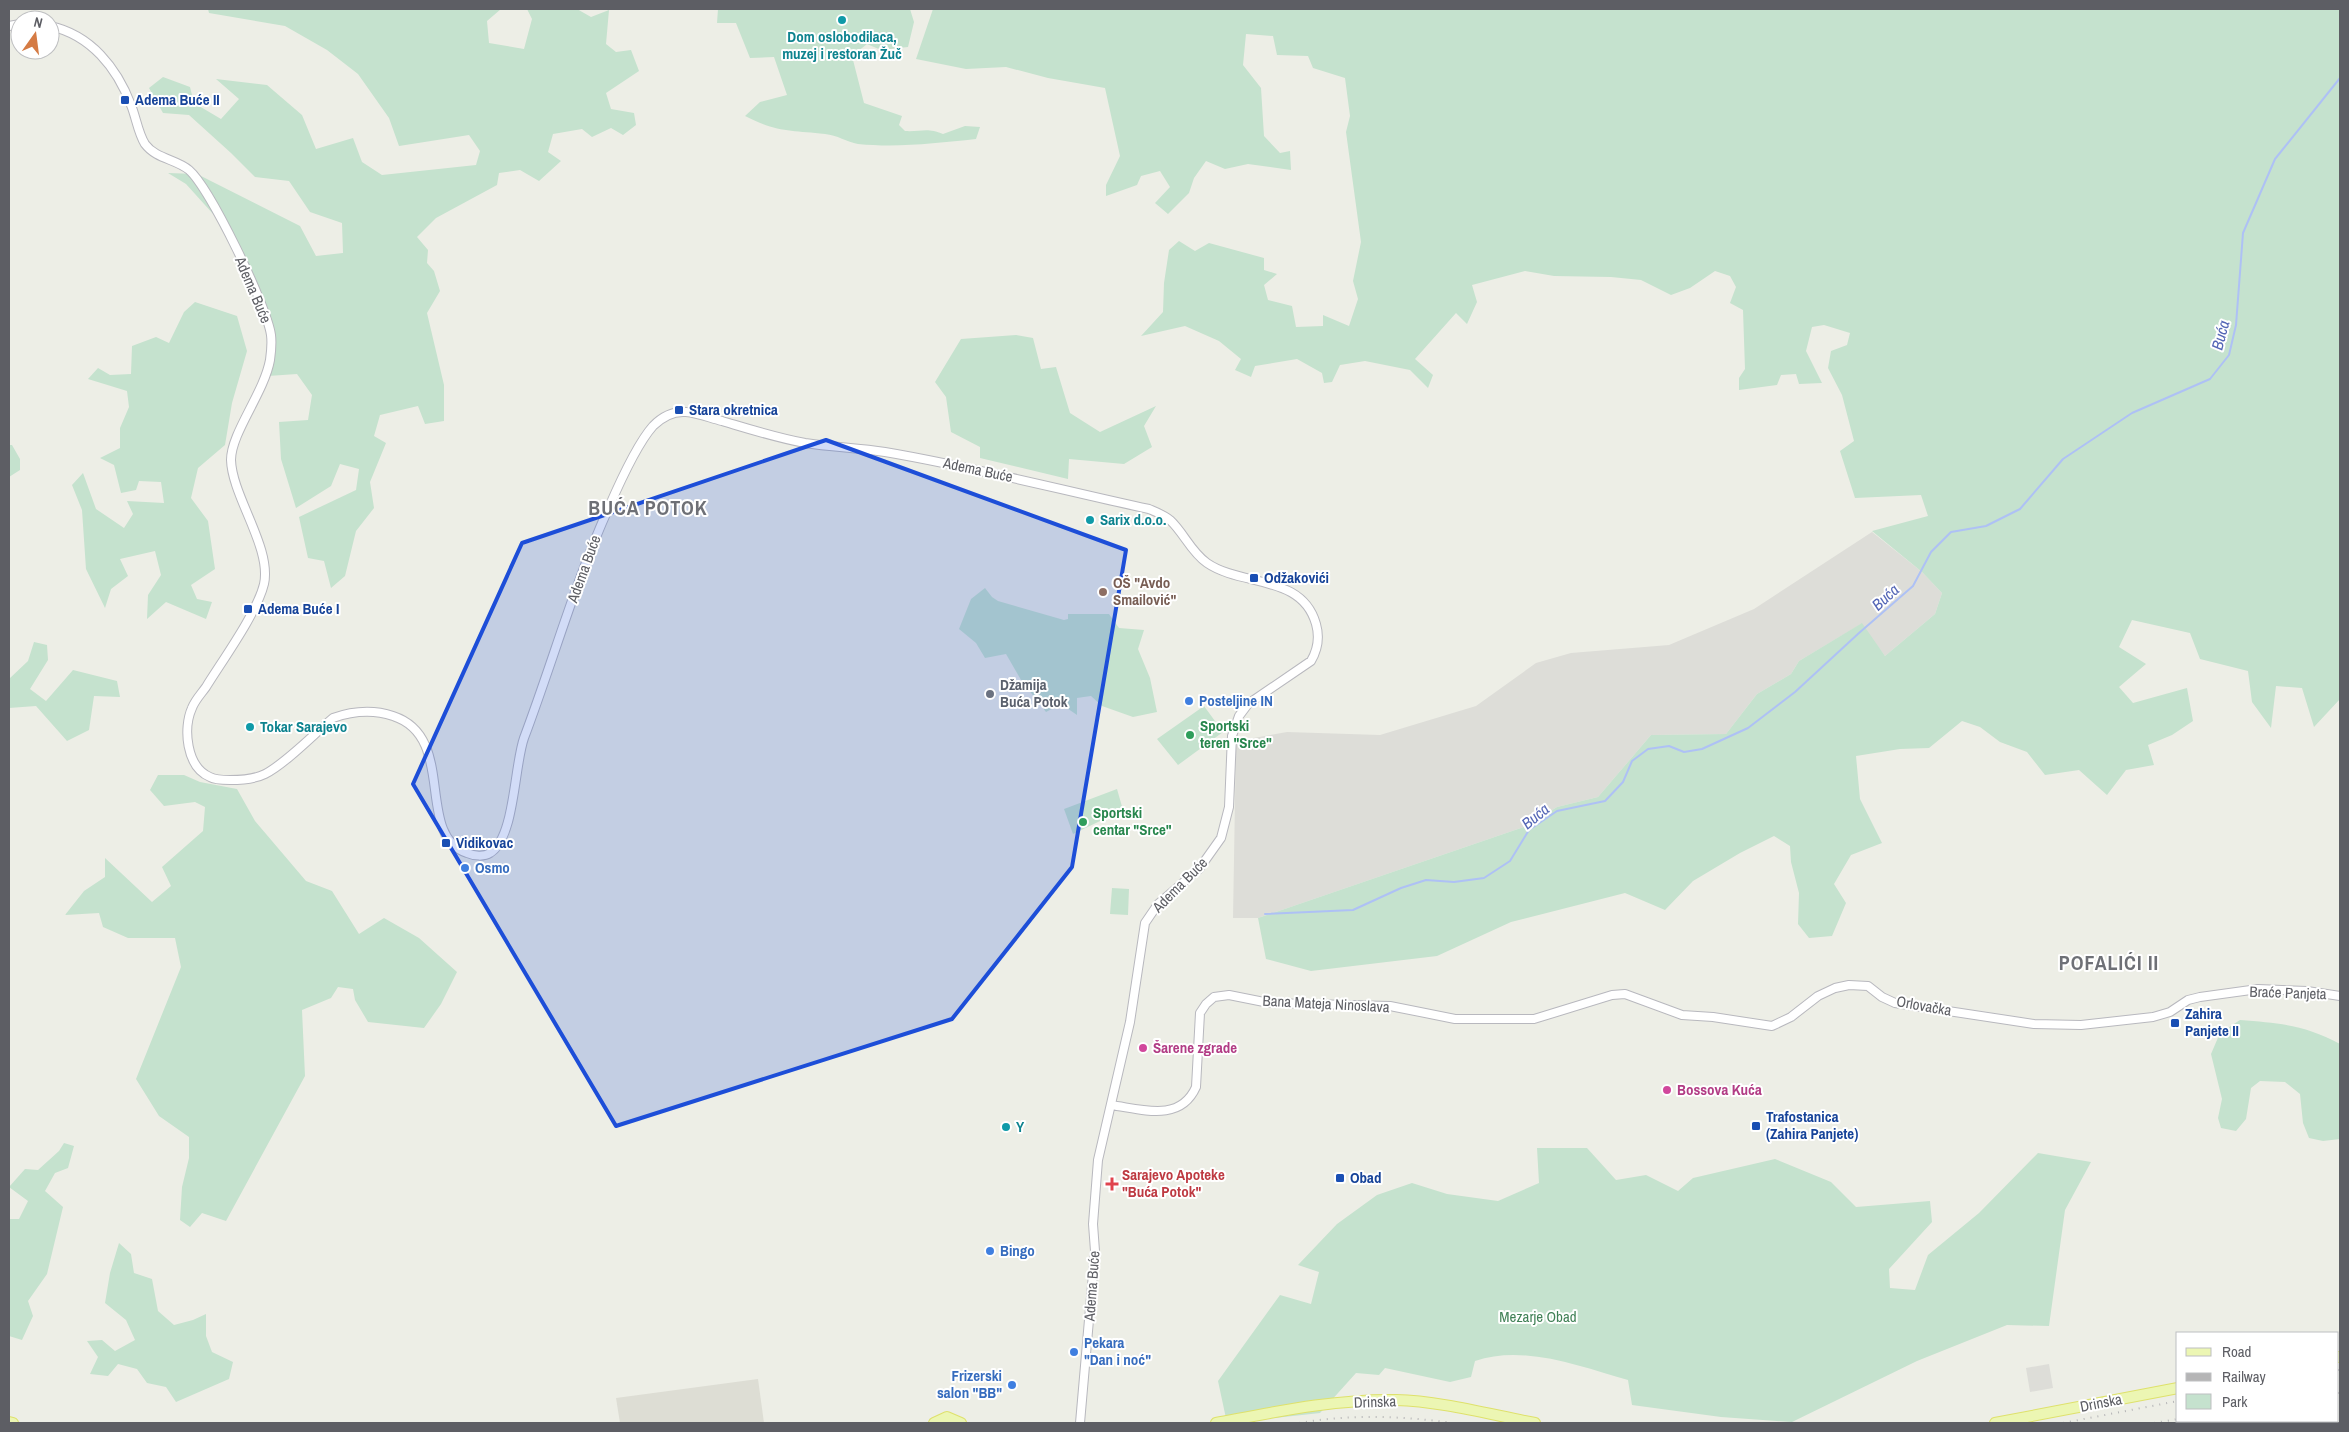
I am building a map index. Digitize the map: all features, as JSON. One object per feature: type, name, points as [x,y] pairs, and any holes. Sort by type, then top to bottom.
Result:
[{"type":"main road","name":"Drinska","points":[[1995,1423],[2176,1388]]},
{"type":"main road","name":"Drinska","points":[[1216,1423],[1310,1406],[1396,1400],[1468,1410],[1535,1423]]},
{"type":"main road","points":[[934,1423],[947,1418],[961,1423]]},
{"type":"main road","points":[[9,1422],[13,1423]]},
{"type":"street","name":"Adema Buće","points":[[60,30],[84,41],[108,61],[124,89],[146,144],[164,159],[183,167],[194,176],[218,214],[243,265],[262,305],[272,337],[265,381],[233,445],[231,460],[234,475],[264,566],[264,584],[228,654],[195,702],[188,723],[189,744],[192,756],[198,767],[209,777],[239,780],[266,774],[333,718],[365,711],[383,713],[401,718],[408,724],[420,737],[430,754],[439,815],[449,840],[465,853],[474,855],[486,856],[498,847],[506,833],[522,744],[592,543],[620,480],[653,426],[676,412],[701,415],[805,443],[884,452],[992,472],[1149,510],[1170,520],[1208,564],[1221,571],[1275,585],[1291,592],[1300,599],[1313,616],[1318,644],[1316,653],[1311,661],[1248,704],[1233,729],[1229,807],[1221,838],[1199,869],[1158,904],[1146,923],[1138,982],[1102,1138],[1096,1174],[1093,1224],[1095,1252],[1080,1423]]},
{"type":"street","name":"Orlovačka","points":[[1682,1015],[1713,1016],[1772,1026],[1791,1017],[1818,996],[1835,988],[1858,984],[1868,986],[1882,997],[1895,1003],[2034,1024],[2081,1026],[2153,1018],[2178,1007]]},
{"type":"street","name":"Braće Panjeta","points":[[2178,1007],[2188,1000],[2200,997],[2258,989],[2307,991],[2340,996]]},
{"type":"street","name":"Bana Mateja Ninoslava","points":[[1111,1105],[1160,1112],[1182,1106],[1191,1098],[1196,1088],[1200,1013],[1214,997],[1234,996],[1269,1003],[1390,1006],[1455,1019],[1522,1020],[1549,1016],[1612,995],[1625,994],[1682,1015]]},
{"type":"highlighted area","points":[[826,440],[1126,550],[1072,867],[952,1019],[616,1126],[413,784],[522,543]]},
{"type":"shaded area","points":[[1872,532],[1922,572],[1942,593],[1935,614],[1885,656],[1861,624],[1799,661],[1791,674],[1757,694],[1726,734],[1651,735],[1598,797],[1557,807],[1527,826],[1258,918],[1233,918],[1236,741],[1287,732],[1380,735],[1476,706],[1536,663],[1571,653],[1669,645],[1754,609]]},
{"type":"shaded area","points":[[2049,1364],[2053,1388],[2030,1392],[2026,1368]]},
{"type":"shaded area","points":[[758,1379],[764,1423],[620,1423],[616,1398]]},
{"type":"green space","points":[[208,9],[501,9],[487,21],[489,43],[524,49],[532,19],[527,9],[577,9],[591,17],[609,10],[606,44],[616,52],[631,50],[639,71],[606,93],[611,109],[634,113],[636,125],[623,135],[611,128],[592,137],[582,129],[553,134],[548,152],[561,161],[539,181],[520,170],[499,173],[497,185],[436,218],[417,237],[428,250],[427,263],[434,271],[440,291],[427,313],[444,385],[444,421],[425,424],[418,406],[380,415],[374,436],[386,443],[370,482],[374,508],[356,531],[345,576],[331,588],[324,561],[308,558],[299,517],[356,490],[359,469],[340,464],[331,486],[296,508],[281,459],[279,422],[308,420],[312,395],[297,374],[268,376],[267,309],[233,236],[186,184],[168,173],[197,174],[300,226],[316,256],[343,253],[342,223],[310,212],[289,181],[255,177],[189,115],[163,113],[149,88],[163,77],[190,87],[194,103],[221,119],[239,99],[216,79],[267,85],[302,115],[316,149],[353,138],[362,162],[382,175],[476,165],[480,151],[469,135],[399,146],[389,118],[358,74],[327,50],[285,26],[209,13]]},
{"type":"green space","points":[[718,9],[910,9],[914,22],[908,47],[881,50],[867,44],[852,56],[864,103],[902,116],[899,125],[905,131],[928,130],[943,134],[965,126],[980,127],[976,139],[903,145],[858,144],[829,135],[776,128],[745,116],[760,102],[787,95],[774,57],[750,58],[736,23],[717,23]]},
{"type":"green space","points":[[933,9],[2340,9],[2340,699],[2314,727],[2302,688],[2276,686],[2271,728],[2252,702],[2248,671],[2200,659],[2190,633],[2132,620],[2119,647],[2146,664],[2119,687],[2133,703],[2187,688],[2193,721],[2172,735],[2148,745],[2154,765],[2126,770],[2107,795],[2079,770],[2045,775],[2027,752],[2000,742],[1980,727],[1962,721],[1929,748],[1900,749],[1856,756],[1860,799],[1882,843],[1851,855],[1834,884],[1846,903],[1832,936],[1809,938],[1798,924],[1799,893],[1791,862],[1790,846],[1774,836],[1740,853],[1693,881],[1665,910],[1625,893],[1511,922],[1437,956],[1311,971],[1266,959],[1258,918],[1527,826],[1557,807],[1598,797],[1651,735],[1726,734],[1757,694],[1791,674],[1799,661],[1862,623],[1885,656],[1935,614],[1942,593],[1922,572],[1872,531],[1928,516],[1921,495],[1855,498],[1840,451],[1854,441],[1842,395],[1828,368],[1831,351],[1847,345],[1850,333],[1824,325],[1812,327],[1806,351],[1822,383],[1799,384],[1796,374],[1781,375],[1777,385],[1739,390],[1739,378],[1745,369],[1743,310],[1730,303],[1736,287],[1730,276],[1715,271],[1690,288],[1671,295],[1641,280],[1611,277],[1554,276],[1525,271],[1472,285],[1477,302],[1467,324],[1456,313],[1415,359],[1433,375],[1428,388],[1410,370],[1365,361],[1340,365],[1332,382],[1324,383],[1322,373],[1297,359],[1255,366],[1251,377],[1235,370],[1241,359],[1219,341],[1185,326],[1141,336],[1163,312],[1164,283],[1169,250],[1179,241],[1195,251],[1209,243],[1264,258],[1264,270],[1277,274],[1264,285],[1268,300],[1292,306],[1296,327],[1323,326],[1323,315],[1349,326],[1358,299],[1353,281],[1361,242],[1346,132],[1350,116],[1345,78],[1313,68],[1308,56],[1277,55],[1273,36],[1246,34],[1243,65],[1261,88],[1264,136],[1280,153],[1290,151],[1291,170],[1248,164],[1225,169],[1206,161],[1194,178],[1189,193],[1168,214],[1155,203],[1170,187],[1160,171],[1141,176],[1137,185],[1106,196],[1106,185],[1120,156],[1105,88],[1048,78],[1006,67],[966,69],[916,59]]},
{"type":"green space","points":[[195,302],[237,316],[247,351],[232,403],[225,445],[198,468],[191,498],[208,521],[215,569],[191,585],[197,599],[212,602],[206,619],[166,602],[147,619],[148,595],[161,575],[155,551],[120,559],[128,576],[111,589],[105,608],[86,569],[82,510],[72,485],[83,473],[96,509],[124,528],[133,514],[127,501],[164,503],[161,482],[139,481],[136,490],[121,493],[114,465],[100,458],[120,448],[120,428],[129,407],[127,391],[88,379],[98,368],[110,375],[131,374],[132,346],[156,337],[169,343],[184,312]]},
{"type":"green space","points":[[1016,335],[1033,338],[1041,369],[1056,367],[1070,413],[1100,432],[1156,406],[1144,426],[1152,447],[1124,464],[1069,459],[1068,479],[980,458],[980,447],[951,432],[946,397],[935,382],[961,339]]},
{"type":"green space","points":[[9,445],[12,445],[20,459],[20,470],[9,477]]},
{"type":"green space","points":[[985,588],[998,601],[1064,620],[1068,619],[1068,614],[1109,614],[1119,628],[1144,630],[1138,649],[1150,678],[1157,712],[1133,717],[1102,706],[1091,696],[1077,698],[1077,715],[1061,704],[1046,712],[1021,680],[1006,654],[985,658],[976,643],[959,629],[971,599]]},
{"type":"green space","points":[[34,642],[47,645],[48,660],[30,689],[46,701],[73,670],[117,681],[120,697],[94,696],[89,730],[67,741],[36,706],[9,708],[9,679],[28,661]]},
{"type":"green space","name":"Sportski teren \"Srce\"","points":[[1204,706],[1223,732],[1178,765],[1157,739]]},
{"type":"green space","points":[[158,775],[184,775],[200,782],[237,789],[255,821],[306,881],[332,891],[359,934],[384,918],[419,938],[457,972],[441,1004],[424,1028],[368,1022],[355,1000],[353,989],[338,987],[331,998],[302,1010],[305,1076],[226,1221],[202,1213],[190,1227],[180,1220],[182,1187],[189,1158],[189,1137],[159,1116],[136,1079],[181,967],[175,938],[128,938],[103,927],[99,913],[65,915],[84,891],[105,877],[105,858],[152,902],[171,886],[162,867],[203,831],[205,807],[195,802],[164,806],[150,790]]},
{"type":"green space","name":"Sportski centar \"Srce\"","points":[[1117,789],[1123,810],[1073,834],[1064,809]]},
{"type":"green space","points":[[1112,888],[1129,889],[1128,915],[1110,914]]},
{"type":"green space","points":[[2240,1020],[2292,1026],[2315,1033],[2340,1044],[2340,1139],[2323,1141],[2309,1138],[2303,1123],[2300,1094],[2285,1082],[2260,1081],[2251,1088],[2246,1119],[2236,1131],[2221,1128],[2218,1118],[2222,1099],[2211,1054],[2220,1033]]},
{"type":"green space","points":[[64,1143],[74,1146],[68,1168],[55,1173],[45,1191],[63,1207],[47,1274],[28,1301],[33,1316],[22,1340],[9,1336],[9,1219],[19,1219],[28,1201],[9,1187],[25,1169],[38,1170],[59,1151]]},
{"type":"green space","name":"Mezarje Obad","points":[[1537,1148],[1587,1148],[1616,1180],[1646,1175],[1678,1191],[1693,1178],[1775,1159],[1831,1182],[1856,1207],[1930,1201],[1932,1222],[1889,1269],[1890,1288],[1915,1290],[1928,1255],[1979,1213],[2038,1153],[2091,1162],[2065,1210],[2049,1326],[2007,1325],[1917,1361],[1792,1422],[1721,1417],[1632,1405],[1628,1380],[1552,1359],[1513,1355],[1494,1356],[1475,1361],[1471,1377],[1450,1382],[1385,1368],[1379,1375],[1356,1373],[1320,1413],[1227,1423],[1218,1381],[1280,1295],[1311,1304],[1319,1272],[1298,1265],[1337,1224],[1377,1195],[1412,1183],[1447,1194],[1498,1201],[1539,1183]]},
{"type":"green space","points":[[119,1243],[131,1254],[134,1273],[152,1279],[158,1311],[174,1325],[206,1314],[206,1336],[212,1352],[233,1362],[229,1379],[176,1402],[166,1387],[147,1383],[137,1369],[118,1364],[108,1376],[90,1374],[98,1357],[87,1341],[102,1340],[115,1351],[135,1340],[126,1320],[105,1303],[110,1273]]},
{"type":"waterway","name":"Buća","points":[[1265,914],[1353,910],[1401,888],[1426,880],[1454,882],[1484,878],[1510,861],[1529,830],[1557,811],[1605,801],[1623,782],[1632,761],[1648,749],[1669,746],[1684,752],[1702,749],[1748,728],[1795,692],[1913,586],[1931,552],[1951,532],[1986,526],[2020,509],[2063,459],[2132,413],[2210,379],[2229,355],[2236,325],[2243,233],[2275,159],[2340,78]]},
{"type":"railway","points":[[2063,1423],[2176,1401]]},
{"type":"railway","points":[[1299,1423],[1357,1417],[1415,1419],[1453,1423]]},
{"type":"railway","points":[[2154,1423],[2176,1419]]},
{"type":"railway","points":[[2177,1423],[2184,1422]]},
{"type":"place","name":"Dom oslobodilaca, muzej i restoran Žuč","points":[[842,20]]},
{"type":"place","name":"Adema Buće II","points":[[125,100]]},
{"type":"place","name":"Stara okretnica","points":[[679,410]]},
{"type":"place","name":"Sarix d.o.o.","points":[[1090,520]]},
{"type":"place","name":"Odžakovići","points":[[1254,578]]},
{"type":"place","name":"OŠ \"Avdo Smailović\"","points":[[1103,592]]},
{"type":"place","name":"Adema Buće I","points":[[248,609]]},
{"type":"place","name":"Džamija Buća Potok","points":[[990,694]]},
{"type":"place","name":"Posteljine IN","points":[[1189,701]]},
{"type":"place","name":"Tokar Sarajevo","points":[[250,727]]},
{"type":"place","name":"Sportski teren \"Srce\"","points":[[1190,735]]},
{"type":"place","name":"Sportski centar \"Srce\"","points":[[1083,822]]},
{"type":"place","name":"Vidikovac","points":[[446,843]]},
{"type":"place","name":"Osmo","points":[[465,868]]},
{"type":"place","name":"Zahira Panjete II","points":[[2175,1023]]},
{"type":"place","name":"Šarene zgrade","points":[[1143,1048]]},
{"type":"place","name":"Bossova Kuća","points":[[1667,1090]]},
{"type":"place","name":"Trafostanica (Zahira Panjete)","points":[[1756,1126]]},
{"type":"place","name":"Y","points":[[1006,1127]]},
{"type":"place","name":"Obad","points":[[1340,1178]]},
{"type":"place","name":"Sarajevo Apoteke \"Buća Potok\"","points":[[1112,1184]]},
{"type":"place","name":"Bingo","points":[[990,1251]]},
{"type":"place","name":"Pekara \"Dan i noć\"","points":[[1074,1352]]},
{"type":"place","name":"Frizerski salon \"BB\"","points":[[1012,1385]]},
{"type":"district","name":"BUĆA POTOK","points":[[648,508]]},
{"type":"district","name":"POFALIĆI II","points":[[2109,963]]}]
